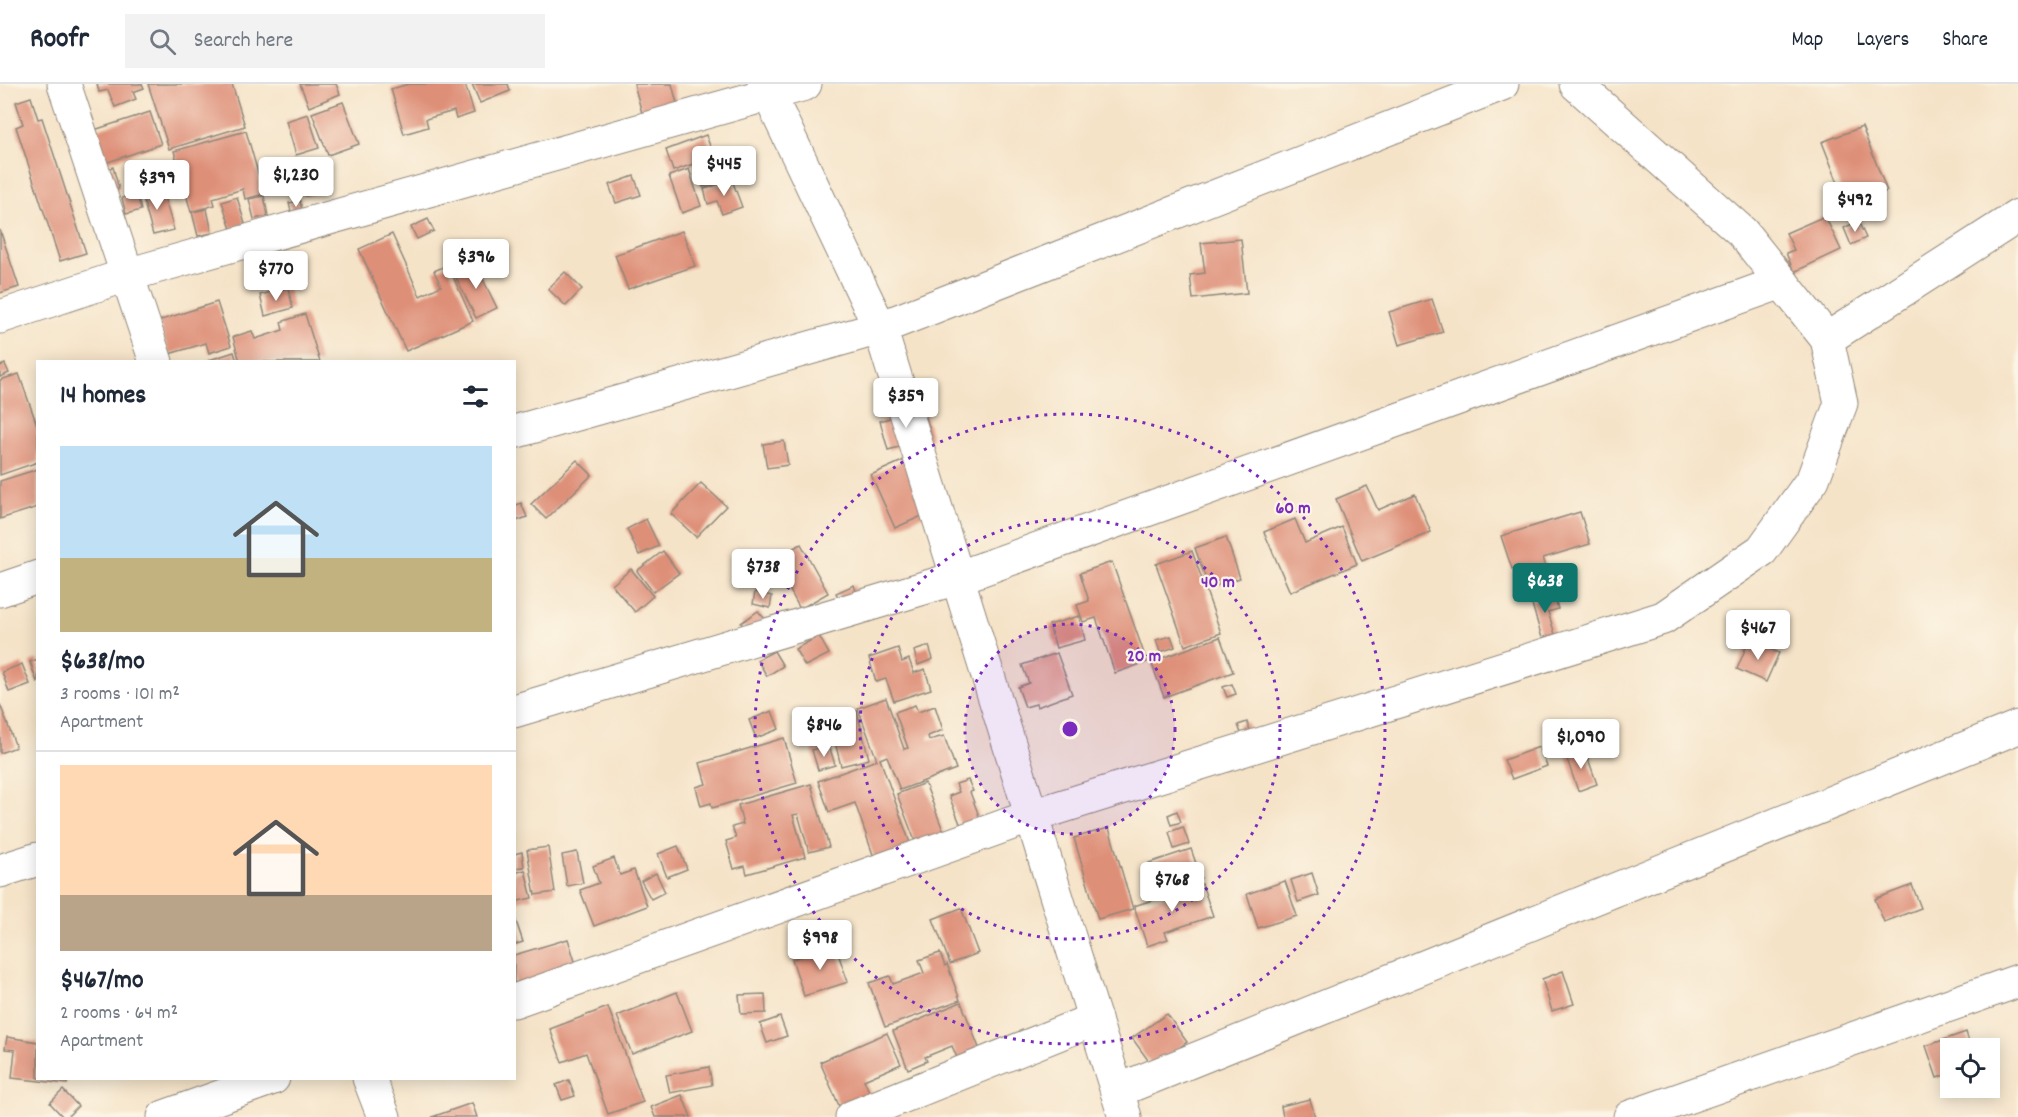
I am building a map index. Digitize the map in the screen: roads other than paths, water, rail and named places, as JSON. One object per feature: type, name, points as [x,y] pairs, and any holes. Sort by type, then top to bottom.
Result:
[{"type":"street","points":[[64,84],[155,360]]},
{"type":"street","points":[[0,317],[127,275],[766,89],[805,84]]},
{"type":"street","points":[[516,431],[880,328],[1502,84]]},
{"type":"street","points":[[516,1000],[1032,816],[1663,618],[1762,550],[1813,479],[1841,403],[1827,339],[1742,232],[1576,84]]},
{"type":"street","points":[[766,89],[880,328],[1121,1104],[2018,727]]},
{"type":"street","points":[[1827,339],[2018,216]]},
{"type":"street","points":[[516,710],[957,578],[1782,282]]},
{"type":"street","points":[[0,590],[36,578]]},
{"type":"street","points":[[0,871],[36,860]]},
{"type":"street","points":[[1630,1117],[2018,981]]},
{"type":"street","points":[[852,1117],[1095,1019]]},
{"type":"street","points":[[164,1117],[267,1080]]},
{"type":"street","points":[[370,1080],[384,1117]]}]
